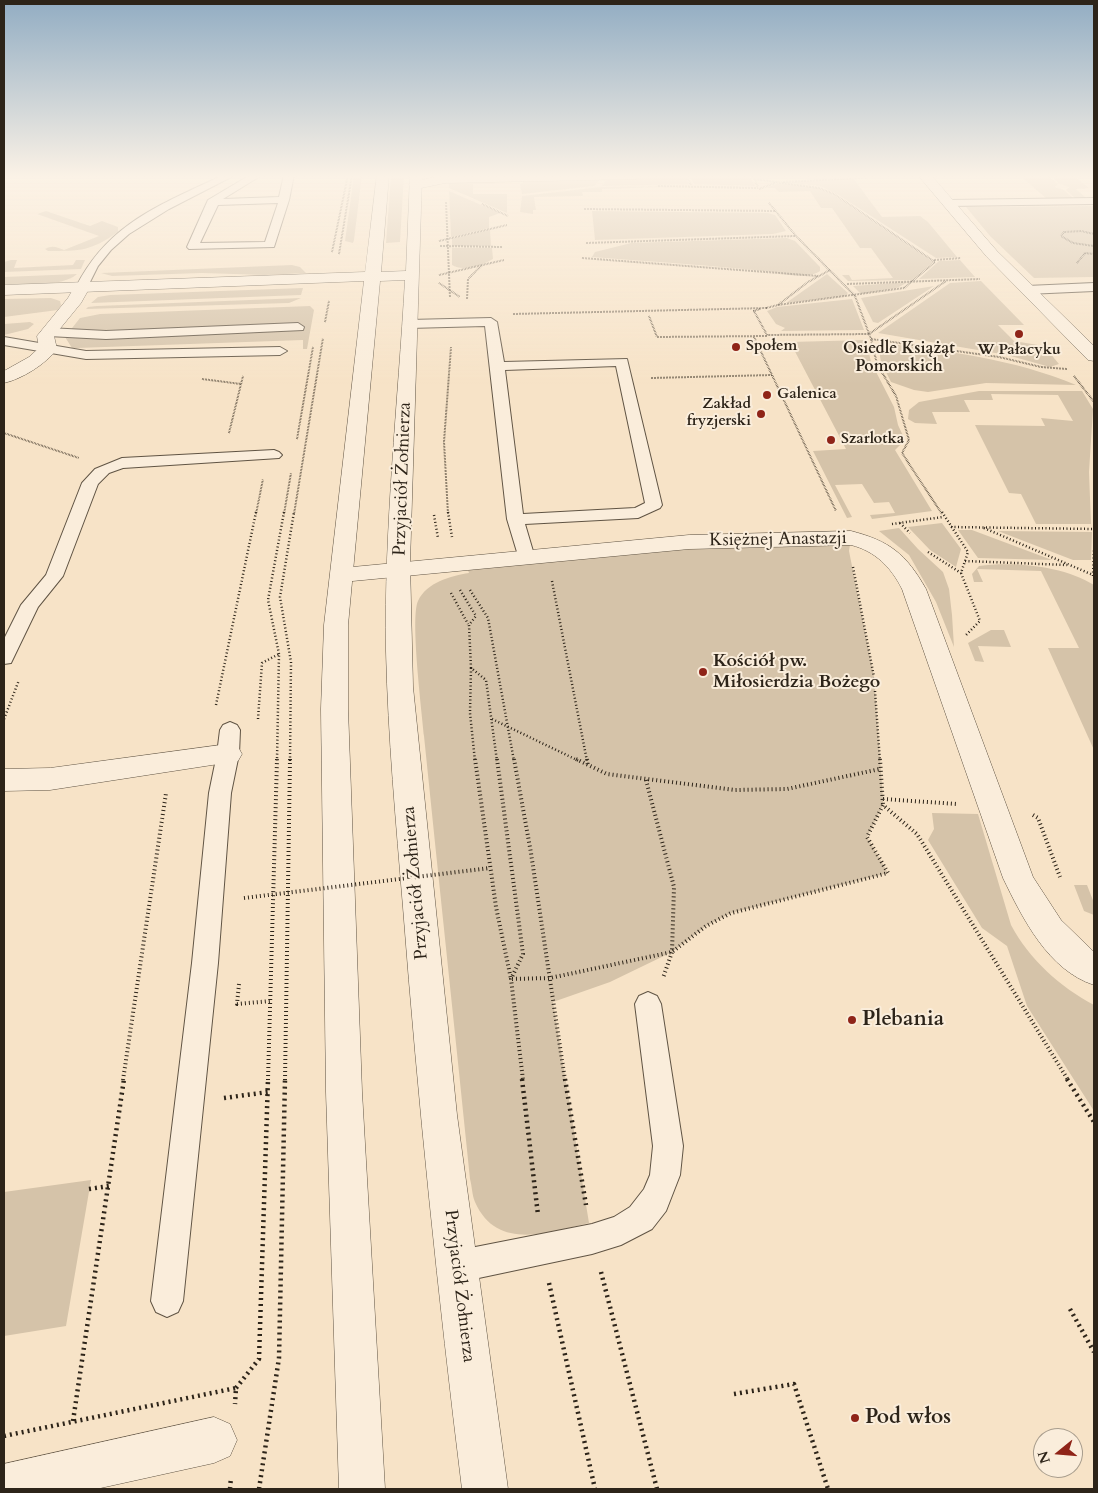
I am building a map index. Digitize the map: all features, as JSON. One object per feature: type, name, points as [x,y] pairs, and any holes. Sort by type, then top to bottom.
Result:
[{"type":"street","points":[[362,1489],[347,1192],[335,811],[334,680],[336,625],[375,245]]},
{"type":"street","name":"Przyjaciół Żołnierza","points":[[414,245],[398,617],[400,675],[427,1010],[455,1267],[484,1489]]},
{"type":"street","points":[[984,245],[1094,356]]},
{"type":"street","points":[[4,290],[413,275]]},
{"type":"street","points":[[4,378],[35,361],[82,287]]},
{"type":"street","name":"Księżnej Anastazji","points":[[342,575],[723,541],[851,538],[868,541],[882,548],[905,572],[914,589],[1018,878],[1029,901],[1042,923],[1061,944],[1083,964],[1094,970]]},
{"type":"street","points":[[4,780],[50,779],[175,761],[229,742]]},
{"type":"street","points":[[27,1485],[214,1440]]},
{"type":"lane","points":[[82,287],[99,254],[110,245]]},
{"type":"lane","points":[[194,245],[193,247],[270,245]]},
{"type":"lane","points":[[1027,290],[1094,287]]},
{"type":"lane","points":[[410,324],[491,322],[498,366],[515,519],[537,557]]},
{"type":"lane","points":[[4,341],[48,340],[106,334],[298,327]]},
{"type":"lane","points":[[48,340],[74,354],[100,356],[280,351]]},
{"type":"lane","points":[[498,366],[622,362],[654,505],[638,513],[515,519]]},
{"type":"lane","points":[[4,658],[12,645],[30,604],[54,576],[90,483],[97,473],[105,468],[122,463],[274,455]]},
{"type":"lane","points":[[167,1301],[205,963],[220,793],[229,742]]},
{"type":"lane","points":[[455,1267],[592,1239],[621,1230],[642,1218],[655,1200],[665,1175],[668,1146],[648,1004]]},
{"type":"path","points":[[331,257],[333,245]]},
{"type":"path","points":[[338,254],[341,245]]},
{"type":"path","points":[[805,245],[846,284],[855,296],[871,339],[877,364],[896,396],[910,440],[902,453],[968,552],[961,573]]},
{"type":"path","points":[[911,245],[934,260],[956,258]]},
{"type":"path","points":[[1083,245],[1094,246]]},
{"type":"path","points":[[438,246],[438,256]]},
{"type":"path","points":[[469,625],[476,616],[458,586],[448,578],[452,566],[445,507],[444,408],[446,323],[449,290],[447,246],[502,247]]},
{"type":"path","points":[[1085,253],[1091,246]]},
{"type":"path","points":[[332,249],[344,249]]},
{"type":"path","points":[[582,258],[818,276]]},
{"type":"path","points":[[439,275],[504,260]]},
{"type":"path","points":[[767,336],[754,311],[778,305],[904,288],[935,262],[934,260]]},
{"type":"path","points":[[438,265],[446,323]]},
{"type":"path","points":[[439,283],[467,301],[468,279],[482,265]]},
{"type":"path","points":[[778,305],[818,276],[830,270]]},
{"type":"path","points":[[846,284],[983,278]]},
{"type":"path","points":[[649,316],[657,337],[869,334],[946,281]]},
{"type":"path","points":[[325,324],[330,295]]},
{"type":"path","points":[[483,322],[473,308],[506,314],[767,308]]},
{"type":"path","points":[[259,1489],[279,1348],[289,891],[291,662],[280,597],[323,334]]},
{"type":"path","points":[[754,337],[836,513]]},
{"type":"path","points":[[871,339],[940,347],[1005,358],[1050,370],[1068,370],[1062,362]]},
{"type":"path","points":[[223,458],[245,366],[255,361],[258,351]]},
{"type":"path","points":[[626,379],[772,374]]},
{"type":"path","points":[[1074,376],[1094,402]]},
{"type":"path","points":[[4,433],[105,468]]},
{"type":"path","points":[[216,709],[264,472]]},
{"type":"path","points":[[432,508],[452,566],[462,577],[488,618],[531,853],[592,1239],[657,1489]]},
{"type":"path","points":[[886,524],[943,517]]},
{"type":"path","points":[[950,526],[1094,529]]},
{"type":"path","points":[[980,526],[1094,576],[1094,549]]},
{"type":"path","points":[[926,550],[961,573],[980,622],[959,642]]},
{"type":"path","points":[[537,557],[588,766]]},
{"type":"path","points":[[965,561],[1070,565]]},
{"type":"path","points":[[511,979],[550,978],[672,952],[706,926],[731,913],[888,873],[867,837],[883,805],[883,799],[874,677],[855,574]]},
{"type":"path","points":[[452,595],[469,625],[471,668],[467,700],[492,882],[503,950],[511,979],[539,1224]]},
{"type":"path","points":[[236,1388],[259,1359],[271,1001],[278,654],[262,663],[257,727]]},
{"type":"path","points":[[471,668],[486,680],[523,954],[511,979]]},
{"type":"path","points":[[4,719],[20,677]]},
{"type":"path","points":[[491,719],[607,774],[646,780],[735,790],[787,790],[880,769]]},
{"type":"path","points":[[73,1421],[167,786],[175,761]]},
{"type":"path","points":[[646,780],[674,887],[672,952]]},
{"type":"path","points":[[883,799],[962,804]]},
{"type":"path","points":[[883,805],[917,834],[1094,1122]]},
{"type":"path","points":[[1026,810],[1038,818],[1062,883]]},
{"type":"path","points":[[244,898],[490,868]]},
{"type":"path","points":[[238,988],[237,1004],[271,1001]]},
{"type":"path","points":[[222,1098],[268,1092]]},
{"type":"path","points":[[89,1189],[109,1186]]},
{"type":"path","points":[[547,1274],[595,1489]]},
{"type":"path","points":[[1070,1308],[1094,1352]]},
{"type":"path","points":[[734,1394],[794,1384],[828,1489]]},
{"type":"path","points":[[4,1436],[29,1430]]},
{"type":"shaded area","points":[[77,245],[96,245],[85,249],[69,251],[48,251],[45,249],[54,247],[64,250]]},
{"type":"shaded area","points":[[491,245],[491,246],[452,246]]},
{"type":"shaded area","points":[[624,245],[799,245],[820,267],[820,271],[815,274],[796,276],[727,267],[592,257],[595,252]]},
{"type":"shaded area","points":[[858,245],[907,245],[933,262],[912,280],[848,281],[842,275],[849,275],[852,280],[893,278],[871,248],[860,248]]},
{"type":"shaded area","points":[[915,245],[947,245],[957,257],[936,258]]},
{"type":"shaded area","points":[[999,245],[1094,245],[1094,277],[1034,278]]},
{"type":"shaded area","points":[[452,248],[492,248],[493,259],[473,267],[457,267],[452,265]]},
{"type":"shaded area","points":[[17,260],[14,268],[73,265],[76,260],[85,260],[81,269],[4,272],[4,262]]},
{"type":"shaded area","points":[[960,260],[975,277],[919,279],[939,261]]},
{"type":"shaded area","points":[[292,265],[300,267],[306,273],[265,275],[202,273],[112,276],[101,273]]},
{"type":"shaded area","points":[[77,274],[63,281],[53,283],[4,284],[4,277]]},
{"type":"shaded area","points":[[827,274],[848,293],[845,296],[786,303]]},
{"type":"shaded area","points":[[981,281],[1024,325],[998,325],[1014,341],[1044,346],[1059,364],[1050,367],[1007,355],[878,333],[950,283]]},
{"type":"shaded area","points":[[908,282],[897,288],[861,294],[853,286]]},
{"type":"shaded area","points":[[934,286],[878,323],[873,322],[861,298]]},
{"type":"shaded area","points":[[303,288],[301,295],[91,303],[98,297],[110,295]]},
{"type":"shaded area","points":[[51,298],[60,301],[61,305],[58,310],[4,317],[4,299]]},
{"type":"shaded area","points":[[301,298],[289,303],[86,309],[97,306]]},
{"type":"shaded area","points":[[852,299],[864,330],[781,331],[785,328],[776,324],[767,311],[777,307]]},
{"type":"shaded area","points":[[310,306],[314,310],[307,349],[303,349],[303,340],[72,348],[65,337],[80,318],[100,314]]},
{"type":"shaded area","points":[[30,322],[34,324],[28,329],[4,335],[4,324]]},
{"type":"shaded area","points":[[866,340],[871,362],[894,407],[898,425],[905,440],[895,450],[932,511],[872,519],[870,515],[895,513],[889,502],[874,503],[862,484],[835,485],[852,517],[847,518],[813,451],[846,449],[790,342]]},
{"type":"shaded area","points":[[882,343],[1005,362],[1076,385],[986,383],[928,392],[914,390],[891,382],[881,362],[878,344]]},
{"type":"shaded area","points":[[979,391],[1082,391],[1093,409],[1089,472],[1091,524],[1036,524],[1021,494],[1009,493],[975,425],[1045,426],[1041,418],[1073,421],[1058,395],[991,394],[993,400],[964,400],[970,412],[932,412],[937,424],[915,423],[908,419],[909,410],[919,402]]},
{"type":"shaded area","points":[[942,523],[961,549],[956,567],[930,550],[908,527]]},
{"type":"shaded area","points":[[899,528],[943,572],[949,589],[954,647],[936,602],[909,555],[879,531]]},
{"type":"shaded area","points":[[958,530],[972,530],[1052,560],[978,558]]},
{"type":"shaded area","points":[[998,531],[1092,532],[1091,560],[1073,560]]},
{"type":"shaded area","points":[[851,538],[849,551],[874,677],[883,799],[883,805],[867,837],[888,873],[731,913],[706,926],[672,952],[610,982],[553,1002],[589,1223],[558,1231],[526,1235],[510,1233],[497,1228],[485,1218],[475,1202],[470,1179],[419,687],[415,626],[418,601],[427,589],[440,581],[469,573],[466,564]]},
{"type":"shaded area","points":[[1008,564],[1038,566],[1068,573],[1094,585],[1094,750],[1048,648],[1079,648],[1041,571],[977,569],[983,582],[974,582],[972,574],[979,566]]},
{"type":"shaded area","points":[[991,630],[1004,630],[1011,647],[978,646],[984,662],[975,661],[968,643]]},
{"type":"shaded area","points":[[932,813],[978,814],[1011,925],[1018,937],[1046,971],[1069,990],[1094,1005],[1094,1111],[1027,1006],[1007,946],[982,928],[928,840],[934,829]]},
{"type":"shaded area","points":[[1074,885],[1087,885],[1094,903],[1094,915],[1084,911]]},
{"type":"shaded area","points":[[91,1180],[66,1326],[4,1336],[4,1192]]},
{"type":"place","name":"W Pałacyku","points":[[1019,334]]},
{"type":"place","name":"Społem","points":[[736,347]]},
{"type":"place","name":"Galenica","points":[[767,395]]},
{"type":"place","name":"Zakład fryzjerski","points":[[761,414]]},
{"type":"place","name":"Szarlotka","points":[[831,440]]},
{"type":"place","name":"Kościół pw. Miłosierdzia Bożego","points":[[703,672]]},
{"type":"place","name":"Plebania","points":[[852,1020]]},
{"type":"place","name":"Pod włos","points":[[855,1418]]},
{"type":"district","name":"Osiedle Książąt Pomorskich","points":[[899,358]]}]
